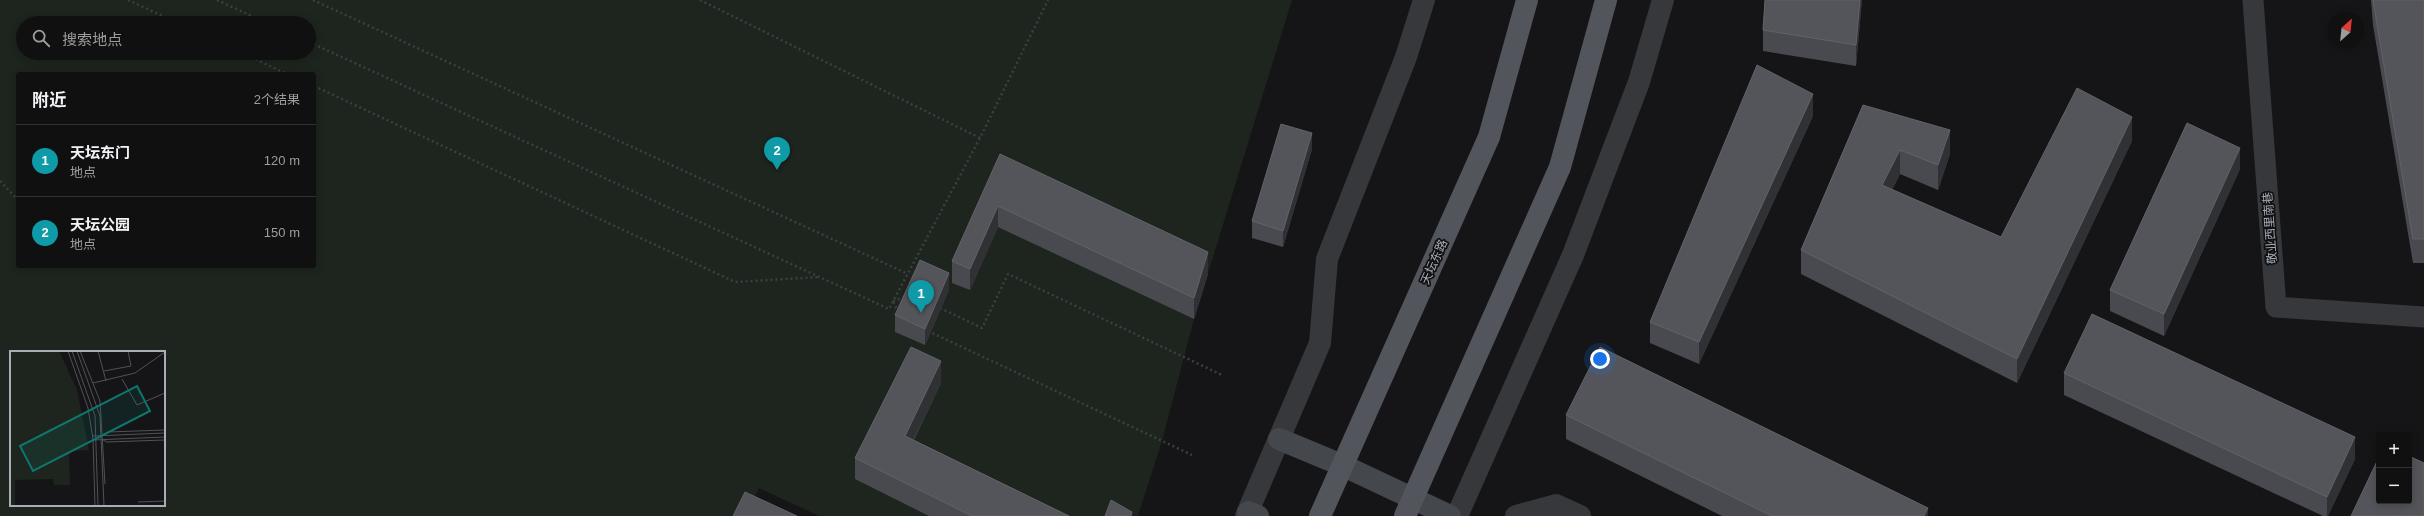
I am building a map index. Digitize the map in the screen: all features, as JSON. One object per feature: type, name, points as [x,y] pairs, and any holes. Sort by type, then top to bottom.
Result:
[{"type":"main road","name":"天坛东路","points":[[1320,516],[1344,466],[1489,137],[1526,0]]},
{"type":"main road","points":[[1409,508],[1560,166],[1606,0]]},
{"type":"main road","points":[[1279,439],[1344,466],[1409,508],[1450,516]]},
{"type":"street","points":[[1251,515],[1279,439],[1320,343],[1327,259],[1406,57],[1424,0]]},
{"type":"street","points":[[1457,516],[1573,255],[1639,82],[1663,0]]},
{"type":"street","points":[[1516,516],[1556,505],[1580,516]]},
{"type":"lane","name":"敬业西里南巷","points":[[2253,0],[2276,308],[2424,317]]},
{"type":"path","points":[[128,0],[163,16]]},
{"type":"path","points":[[217,0],[252,16]]},
{"type":"path","points":[[313,0],[908,274]]},
{"type":"path","points":[[700,0],[980,138]]},
{"type":"path","points":[[316,45],[889,309],[980,138],[1048,0]]},
{"type":"path","points":[[257,60],[283,72]]},
{"type":"path","points":[[316,87],[735,282],[820,277]]},
{"type":"path","points":[[0,181],[16,198]]},
{"type":"path","points":[[936,306],[982,328],[1008,274],[1222,375]]},
{"type":"path","points":[[893,301],[912,295]]},
{"type":"path","points":[[893,301],[901,318]]},
{"type":"path","points":[[925,330],[1192,455]]},
{"type":"shaded area","points":[[0,0],[1292,0],[1194,319],[1162,441],[1138,516],[819,516],[759,488],[745,516],[0,516]]},
{"type":"building","points":[[1765,0],[1860,0],[1856,45],[1763,30]]},
{"type":"building","points":[[2373,0],[2424,0],[2424,239],[2413,239]]},
{"type":"building","points":[[1757,65],[1813,94],[1699,342],[1650,322]]},
{"type":"building","points":[[2077,88],[2132,117],[2017,359],[1801,250],[1863,105],[1950,130],[1938,165],[1900,150],[1882,185],[2001,237]]},
{"type":"building","points":[[2187,123],[2240,148],[2164,314],[2110,290]]},
{"type":"building","points":[[1281,124],[1312,133],[1283,231],[1252,221]]},
{"type":"building","points":[[1000,154],[1208,252],[1194,298],[998,206],[970,269],[952,261]]},
{"type":"building","points":[[920,260],[949,273],[925,329],[895,315]]},
{"type":"building","points":[[2092,314],[2355,437],[2327,497],[2064,373]]},
{"type":"building","points":[[911,347],[941,361],[905,436],[1069,516],[972,516],[855,458]]},
{"type":"building","points":[[1600,347],[1928,508],[1924,516],[1772,516],[1566,415]]},
{"type":"building","points":[[2412,457],[2424,463],[2424,516],[2351,516],[2376,463],[2376,504],[2412,504]]},
{"type":"building","points":[[745,492],[797,516],[733,516]]},
{"type":"building","points":[[1111,500],[1132,512],[1131,516],[1105,516]]},
{"type":"place","name":"天坛公园","points":[[777,170]]},
{"type":"place","name":"天坛东门","points":[[921,313]]}]
